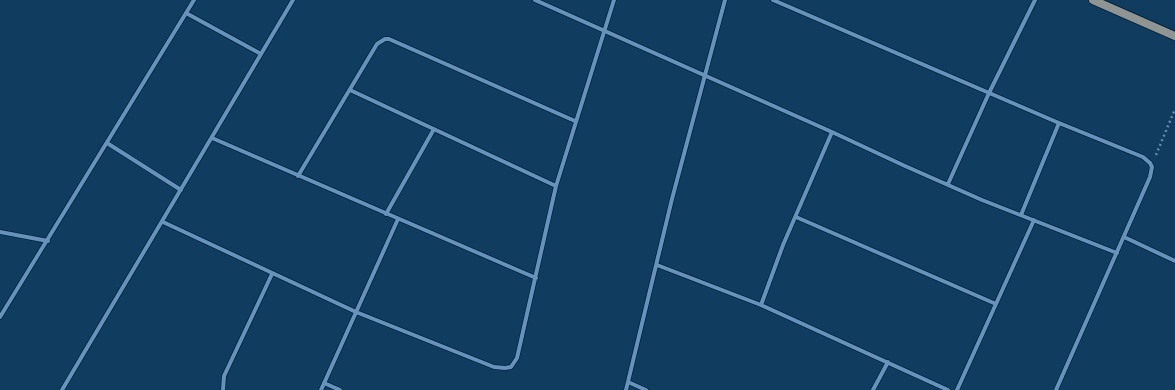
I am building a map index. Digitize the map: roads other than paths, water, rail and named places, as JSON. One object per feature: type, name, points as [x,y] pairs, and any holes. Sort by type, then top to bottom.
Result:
[{"type":"main road","points":[[1093,0],[1175,36]]},
{"type":"street","points":[[0,317],[48,241],[194,0]]},
{"type":"street","points":[[62,390],[293,0]]},
{"type":"street","points":[[535,0],[905,166],[1021,215],[1117,252]]},
{"type":"street","points":[[162,222],[356,312],[494,367],[511,367],[517,358],[556,186],[575,121],[614,0]]},
{"type":"street","points":[[626,390],[725,0]]},
{"type":"street","points":[[773,0],[1143,158],[1152,167],[1150,177],[1056,390]]},
{"type":"street","points":[[948,184],[989,93],[1035,0]]},
{"type":"street","points":[[186,13],[261,54]]},
{"type":"street","points":[[298,176],[377,44],[385,39],[389,39],[575,121]]},
{"type":"street","points":[[350,90],[556,186]]},
{"type":"street","points":[[1021,215],[1059,123]]},
{"type":"street","points":[[386,214],[434,129]]},
{"type":"street","points":[[761,305],[774,270],[832,132]]},
{"type":"street","points":[[212,138],[536,278]]},
{"type":"street","points":[[107,143],[181,190]]},
{"type":"street","points":[[796,217],[996,304]]},
{"type":"street","points":[[321,390],[398,219]]},
{"type":"street","points":[[957,390],[1034,220]]},
{"type":"street","points":[[0,232],[48,241]]},
{"type":"street","points":[[1124,237],[1175,261]]},
{"type":"street","points":[[657,265],[761,305],[948,390]]},
{"type":"street","points":[[223,390],[224,376],[272,274]]},
{"type":"street","points":[[873,390],[888,362]]},
{"type":"street","points":[[628,382],[646,390]]},
{"type":"street","points":[[324,383],[340,390]]}]
